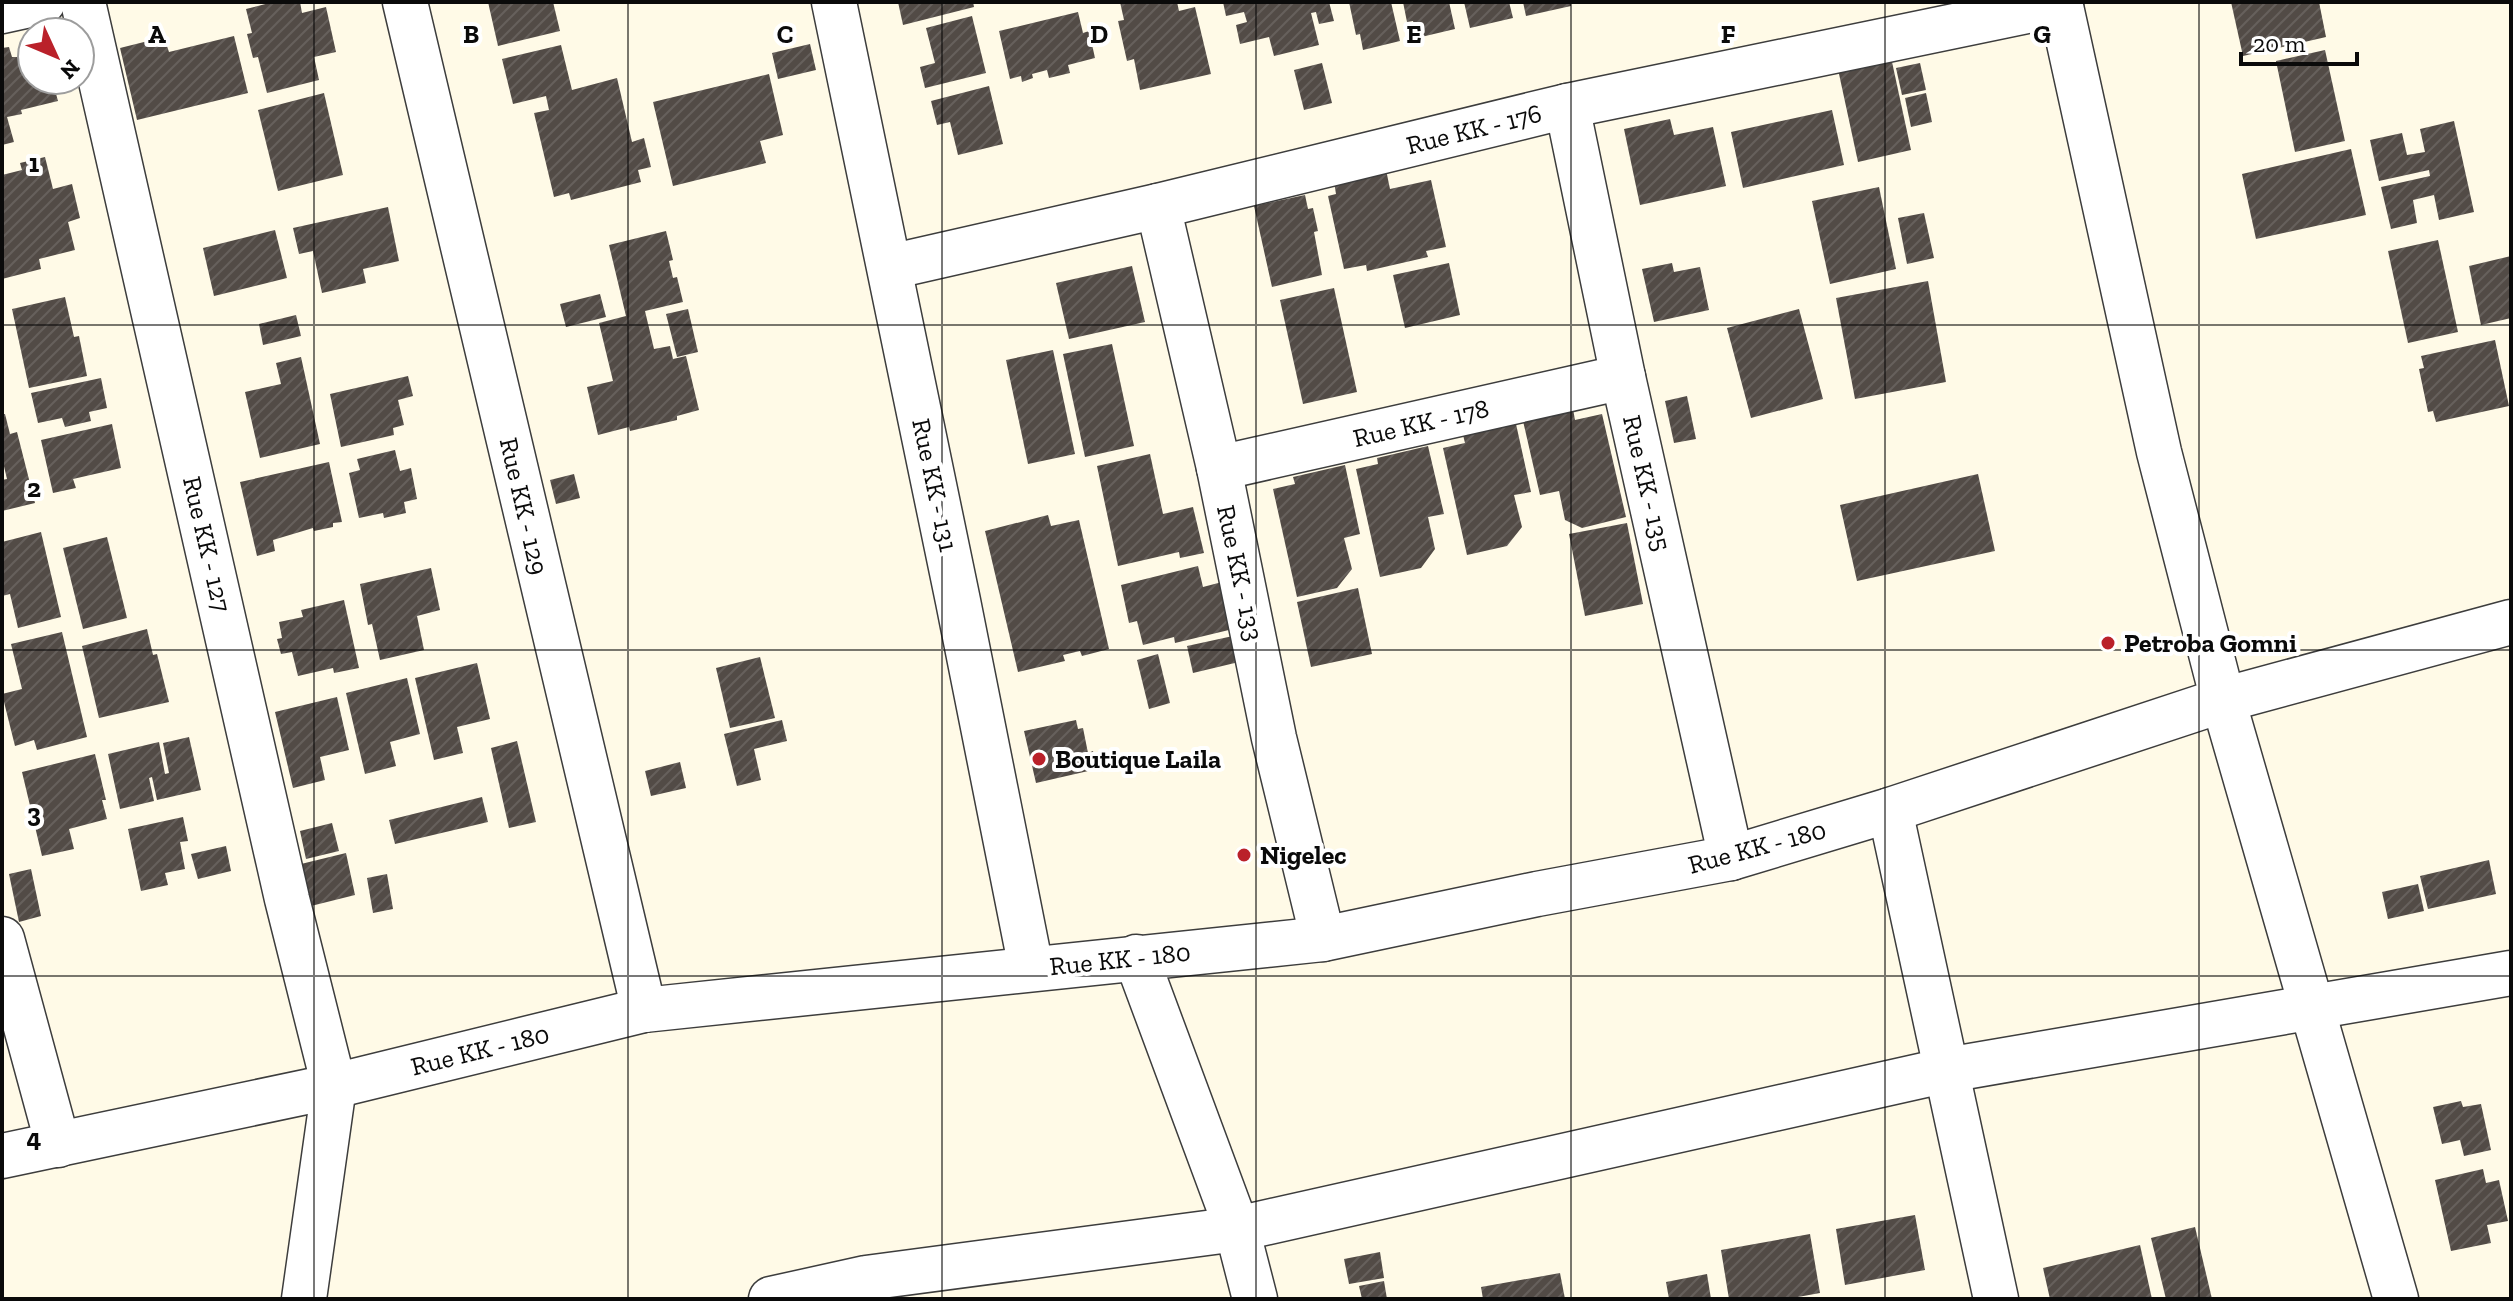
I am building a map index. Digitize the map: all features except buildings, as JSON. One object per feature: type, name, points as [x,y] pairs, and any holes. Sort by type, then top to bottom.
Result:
[{"type":"street","points":[[2,11],[43,2]]},
{"type":"street","name":"Rue KK - 127","points":[[83,2],[287,899],[334,1086]]},
{"type":"street","name":"Rue KK - 129","points":[[405,2],[644,1010]]},
{"type":"street","name":"Rue KK - 131","points":[[834,2],[1031,968]]},
{"type":"street","points":[[2061,3],[2159,452],[2223,700],[2396,1299]]},
{"type":"street","name":"Rue KK - 176","points":[[890,267],[1158,206],[1567,106],[2061,3]]},
{"type":"street","name":"Rue KK - 135","points":[[1567,106],[1623,377],[1731,858]]},
{"type":"street","name":"Rue KK - 133","points":[[1158,206],[1219,468],[1274,738],[1323,939]]},
{"type":"street","name":"Rue KK - 178","points":[[1219,468],[1623,377]]},
{"type":"street","name":"Rue KK - 180","points":[[2,1156],[334,1086],[644,1010],[1323,939],[1537,894],[1731,858],[1890,810],[2223,700],[2511,622]]},
{"type":"street","points":[[1890,810],[1996,1299]]},
{"type":"street","points":[[2,939],[58,1145]]},
{"type":"street","points":[[1136,957],[1237,1229],[1255,1299]]},
{"type":"street","points":[[771,1299],[866,1278],[1237,1229],[1947,1070],[2511,973]]},
{"type":"street","points":[[304,1299],[334,1086]]},
{"type":"place","name":"Petroba Gomni","points":[[2108,643]]},
{"type":"place","name":"Boutique Laila","points":[[1039,759]]},
{"type":"place","name":"Nigelec","points":[[1244,855]]}]
